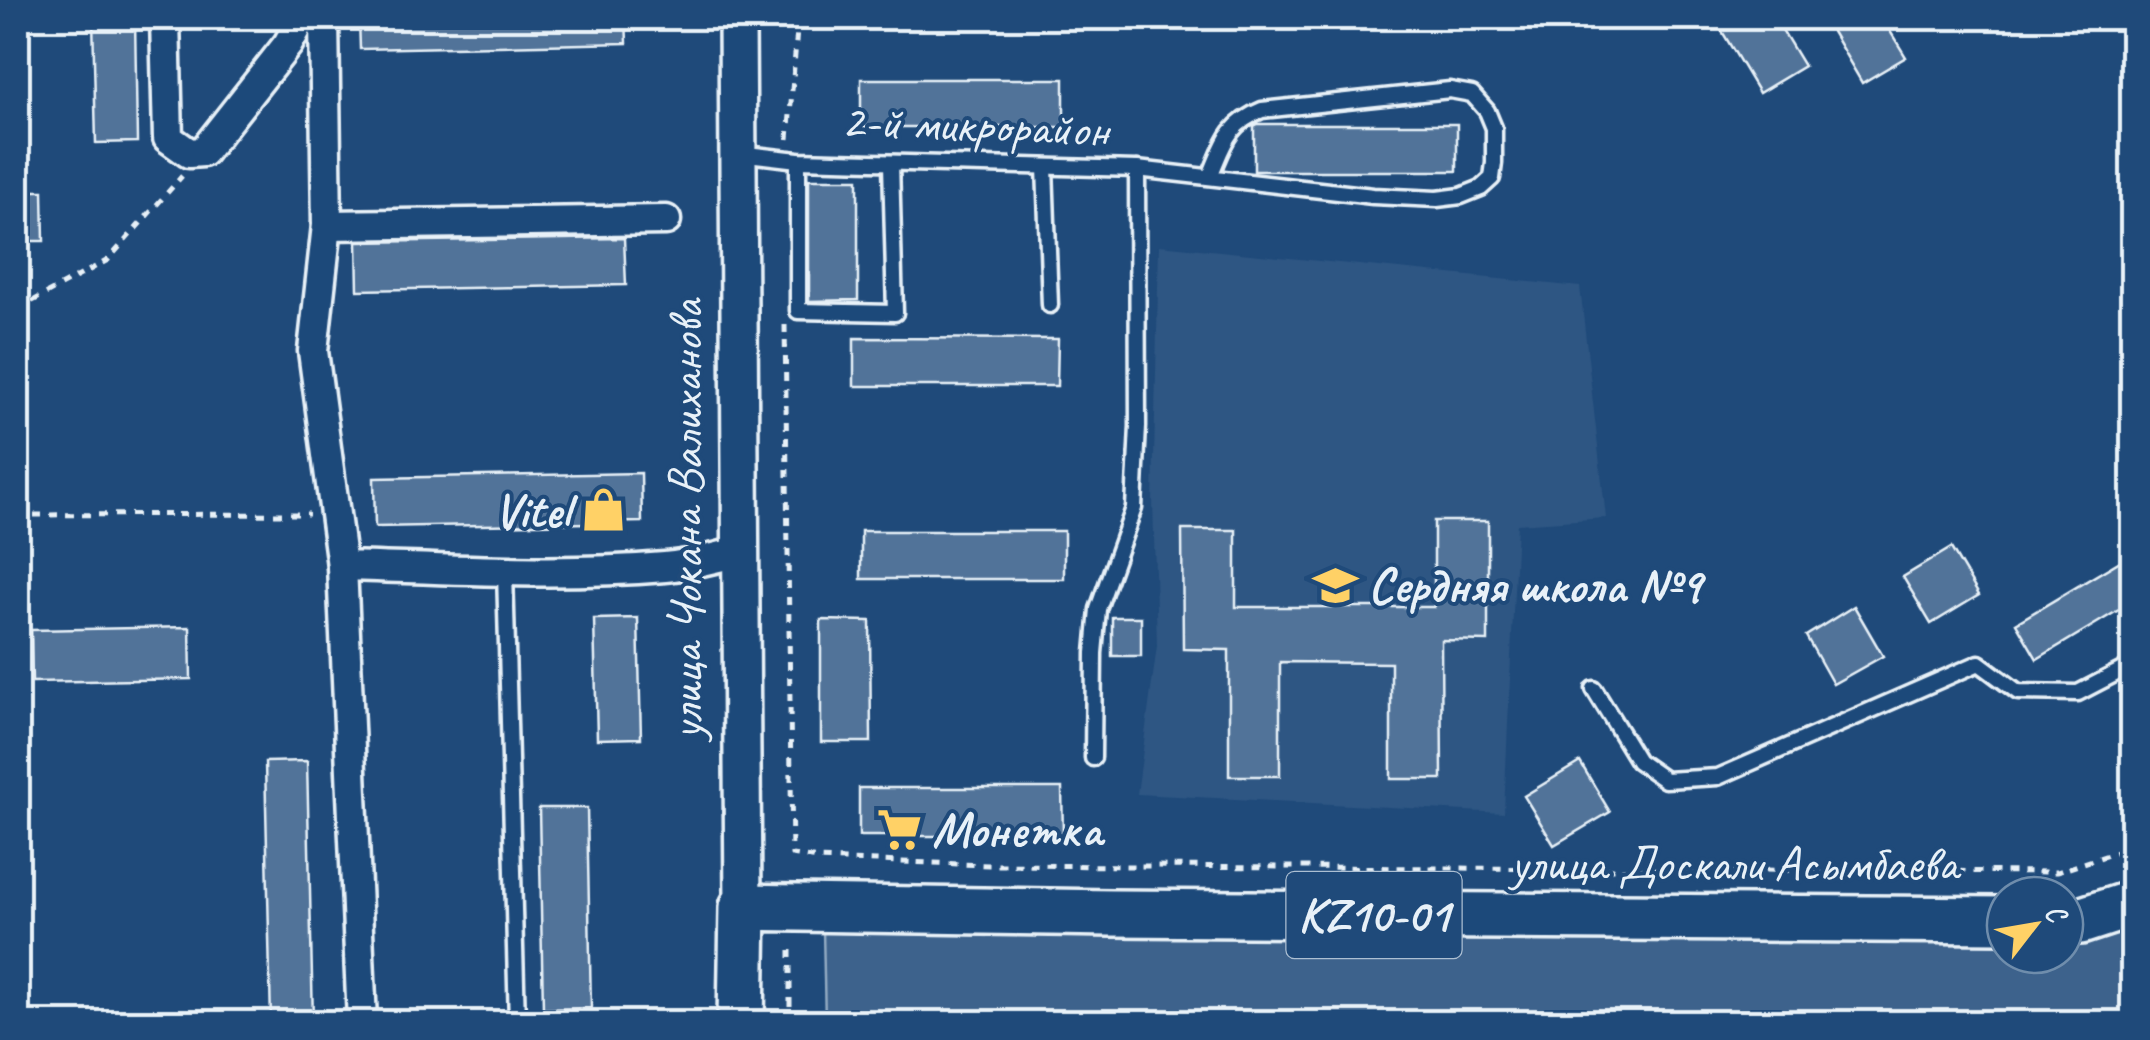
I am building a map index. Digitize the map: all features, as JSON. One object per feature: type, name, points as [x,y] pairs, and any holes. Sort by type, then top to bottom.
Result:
[{"type":"main road","points":[[2085,919],[2132,904]]},
{"type":"main road","name":"улица Доскали Асымбаева","points":[[743,907],[1985,920]]},
{"type":"main road","name":"улица Чокана Валиханова","points":[[741,1022],[743,907]]},
{"type":"street","points":[[165,18],[168,138],[186,153],[204,152],[288,44],[302,18]]},
{"type":"street","points":[[324,18],[328,225],[312,351],[342,566],[362,1022]]},
{"type":"street","name":"улица Чокана Валиханова","points":[[737,18],[743,907]]},
{"type":"street","points":[[328,225],[666,220]]},
{"type":"street","points":[[342,566],[505,571],[668,567],[740,552]]},
{"type":"lane","name":"2-й микрорайон","points":[[738,153],[891,163],[1137,169],[1373,196],[1437,199],[1461,196],[1481,188],[1492,178],[1494,128],[1487,111],[1472,94],[1450,90],[1262,110],[1244,117],[1229,131],[1210,176]]},
{"type":"lane","points":[[792,159],[798,311],[894,313],[891,163]]},
{"type":"lane","points":[[1045,167],[1050,305]]},
{"type":"lane","points":[[1093,758],[1098,609],[1134,508],[1138,426],[1137,169]]},
{"type":"lane","points":[[505,571],[517,1022]]},
{"type":"lane","points":[[1594,689],[1638,761],[1665,780],[1718,777],[1980,663],[2018,692],[2078,693],[2132,665]]},
{"type":"path","points":[[792,159],[798,18]]},
{"type":"path","points":[[18,309],[108,260],[204,152]]},
{"type":"path","points":[[785,324],[792,856],[1007,865],[2057,872],[2132,847]]},
{"type":"path","points":[[18,515],[335,514]]},
{"type":"path","points":[[790,945],[790,1022]]},
{"type":"shaded area","name":"Сердняя школа №9","points":[[1159,245],[1580,287],[1606,518],[1517,524],[1504,813],[1137,794],[1157,646],[1153,500]]},
{"type":"shaded area","points":[[2132,924],[2132,1022],[825,1022],[823,929],[1985,940],[1985,975],[2085,975],[2085,936]]},
{"type":"building","points":[[93,18],[135,18],[137,142],[96,143]]},
{"type":"building","points":[[359,18],[626,18],[627,43],[360,49]]},
{"type":"building","points":[[1714,18],[1775,18],[1804,66],[1759,93]]},
{"type":"building","points":[[1824,18],[1882,18],[1906,57],[1862,83]]},
{"type":"building","points":[[861,79],[1064,79],[1064,127],[861,127]]},
{"type":"building","points":[[1457,124],[1457,171],[1254,171],[1254,126]]},
{"type":"building","points":[[809,179],[858,179],[858,300],[809,301]]},
{"type":"building","points":[[18,191],[43,191],[44,241],[18,241]]},
{"type":"building","points":[[624,238],[626,285],[358,290],[357,242]]},
{"type":"building","points":[[854,338],[1058,339],[1057,386],[854,386]]},
{"type":"building","points":[[641,473],[642,522],[375,527],[374,478]]},
{"type":"building","points":[[1434,521],[1488,521],[1488,641],[1441,640],[1442,779],[1391,779],[1391,663],[1280,662],[1280,776],[1229,776],[1229,650],[1183,649],[1182,530],[1236,530],[1236,607],[1434,607]]},
{"type":"building","points":[[861,531],[1064,531],[1064,579],[861,579]]},
{"type":"building","points":[[1951,548],[1979,595],[1931,624],[1903,577]]},
{"type":"building","points":[[2132,554],[2132,602],[2037,659],[2016,623]]},
{"type":"building","points":[[1854,606],[1883,656],[1833,684],[1806,636]]},
{"type":"building","points":[[1112,617],[1141,617],[1141,656],[1112,656]]},
{"type":"building","points":[[638,618],[641,738],[597,739],[594,619]]},
{"type":"building","points":[[821,620],[870,621],[871,742],[821,742]]},
{"type":"building","points":[[190,627],[191,679],[32,682],[31,630]]},
{"type":"building","points":[[307,761],[313,1022],[271,1022],[265,762]]},
{"type":"building","points":[[1580,762],[1610,812],[1554,845],[1524,796]]},
{"type":"building","points":[[859,788],[1062,788],[1063,836],[859,836]]},
{"type":"building","points":[[539,808],[587,808],[591,1008],[543,1009]]},
{"type":"place","name":"Vitel","points":[[603,510]]},
{"type":"place","name":"Сердняя школа №9","points":[[1335,585]]},
{"type":"place","name":"Монетка","points":[[899,829]]}]
